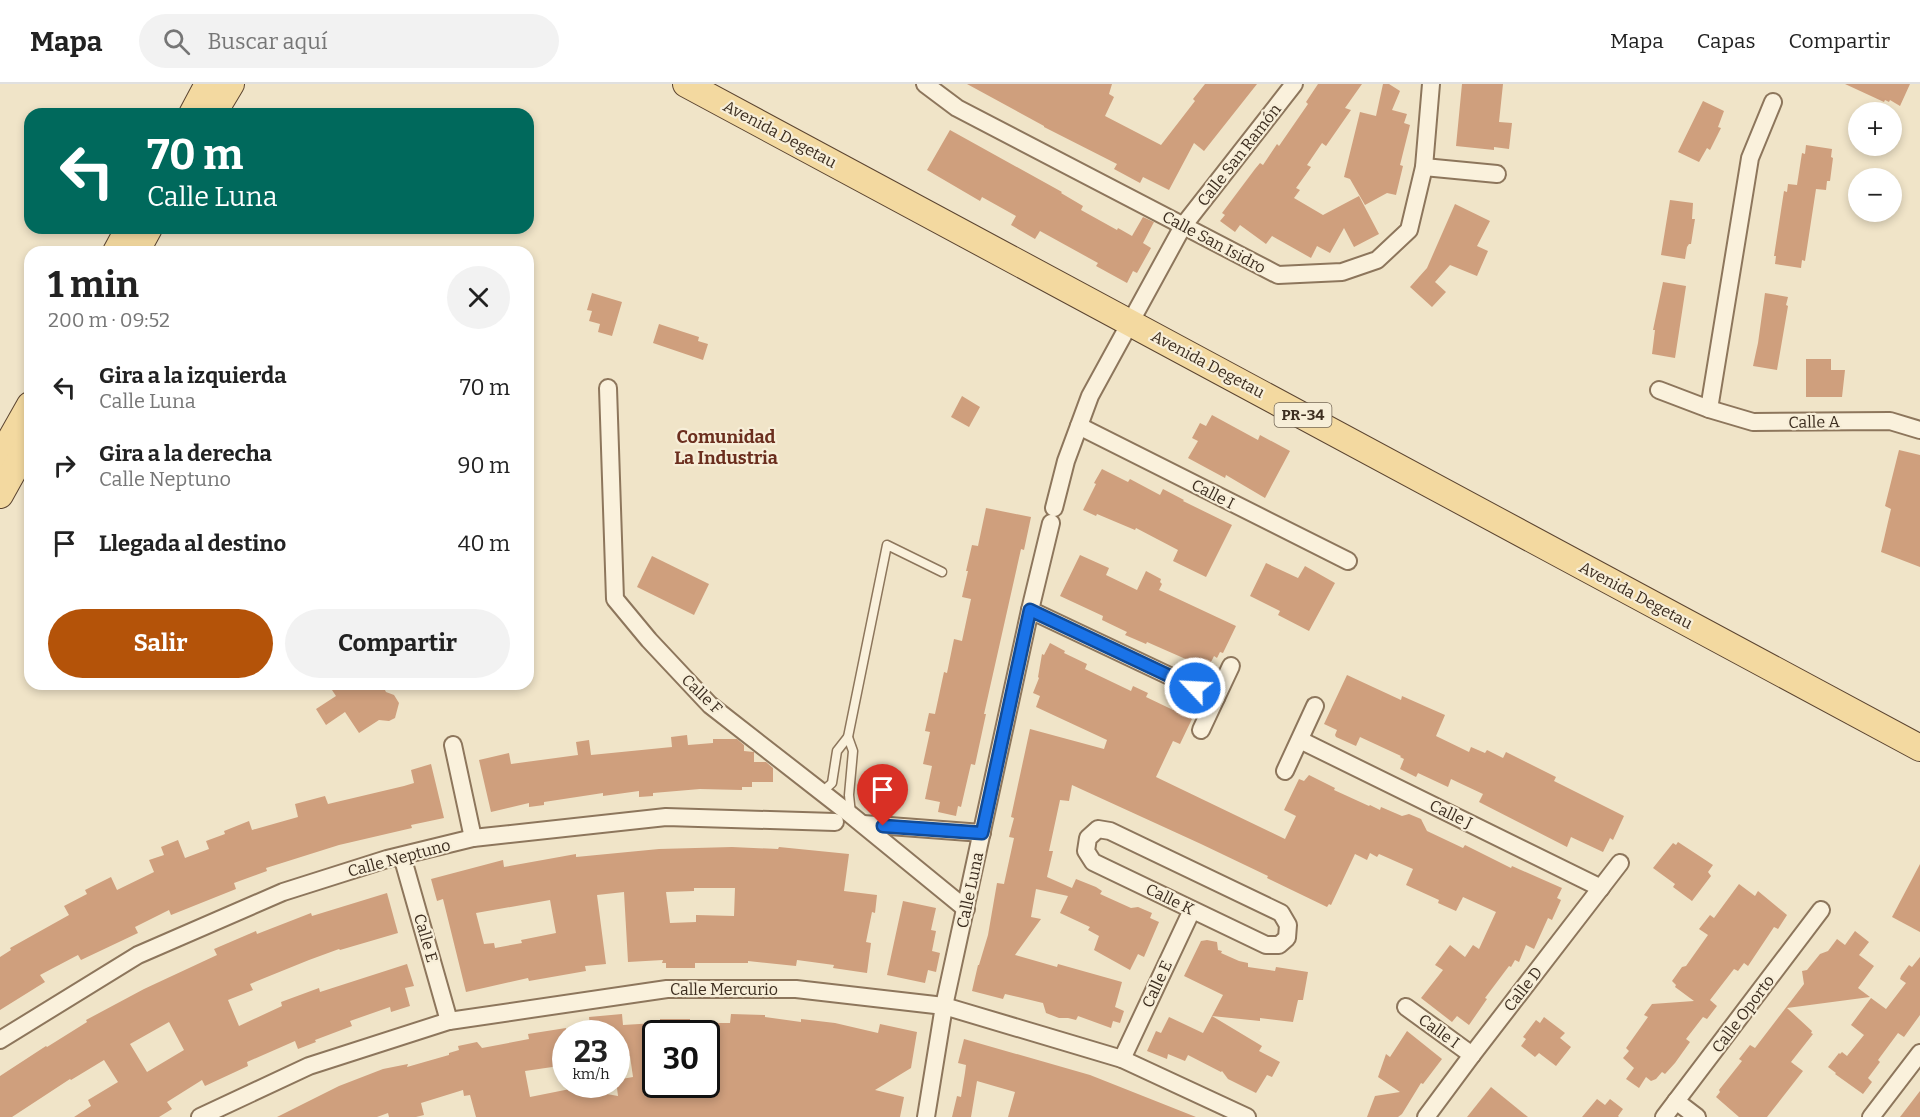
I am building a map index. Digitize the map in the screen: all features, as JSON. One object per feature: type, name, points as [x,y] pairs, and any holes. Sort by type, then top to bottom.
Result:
[{"type":"main road","points":[[195,108],[208,84]]},
{"type":"main road","points":[[217,108],[231,84]]},
{"type":"main road","name":"Avenida Degetau","points":[[686,84],[1920,748]]},
{"type":"main road","points":[[0,458],[24,416]]},
{"type":"main road","points":[[0,493],[24,451]]},
{"type":"street","name":"Calle San Isidro","points":[[925,84],[957,108],[1278,276],[1342,272],[1377,260],[1409,230],[1424,166],[1431,84]]},
{"type":"street","name":"Calle San Ramón","points":[[1079,426],[1090,396],[1183,226],[1294,84]]},
{"type":"street","points":[[1708,409],[1750,158],[1773,102]]},
{"type":"street","points":[[1424,166],[1497,174]]},
{"type":"street","name":"Calle F","points":[[608,388],[615,599],[649,640],[710,705],[857,819],[966,909]]},
{"type":"street","name":"Calle A","points":[[1659,390],[1708,409],[1753,422],[1890,421],[1920,430]]},
{"type":"street","name":"Calle Luna","points":[[926,1117],[944,1006],[1030,610],[1066,461],[1079,426]]},
{"type":"street","name":"Calle I","points":[[1079,426],[1348,561]]},
{"type":"street","points":[[1030,610],[1216,698]]},
{"type":"street","points":[[1201,730],[1231,666]]},
{"type":"street","points":[[1285,771],[1316,706]]},
{"type":"street","name":"Calle J","points":[[1300,740],[1601,888]]},
{"type":"street","points":[[453,746],[473,838]]},
{"type":"street","name":"Calle Neptuno","points":[[0,1040],[138,955],[283,892],[402,856],[473,838],[666,817],[835,822]]},
{"type":"street","points":[[857,819],[982,833]]},
{"type":"street","name":"Calle K","points":[[1098,829],[1110,831],[1281,913],[1288,925],[1287,938],[1279,945],[1266,945],[1192,910],[1093,862],[1086,851],[1088,838],[1098,829]]},
{"type":"street","name":"Calle E","points":[[402,856],[449,1021]]},
{"type":"street","name":"Calle D","points":[[1426,1117],[1620,863]]},
{"type":"street","name":"Calle E","points":[[1122,1059],[1192,910]]},
{"type":"street","name":"Calle Oporto","points":[[1664,1117],[1821,910]]},
{"type":"street","name":"Calle Mercurio","points":[[200,1117],[309,1066],[449,1021],[667,989],[796,989],[944,1006],[1122,1059],[1248,1117]]},
{"type":"street","name":"Calle I","points":[[1406,1007],[1472,1055]]},
{"type":"street","points":[[1871,1117],[1919,1056]]},
{"type":"street","points":[[1676,1101],[1697,1117]]},
{"type":"lane","points":[[822,792],[832,783],[837,751],[848,737],[887,545],[942,572]]},
{"type":"lane","points":[[848,737],[853,751],[849,795],[857,819]]},
{"type":"building","points":[[967,84],[1112,84],[1109,94],[1114,97],[1105,116],[1161,145],[1195,101],[1193,99],[1205,84],[1257,84],[1204,151],[1194,143],[1169,190],[1143,177],[1140,183],[1114,169],[1117,164]]},
{"type":"building","points":[[1318,84],[1362,84],[1345,108],[1351,110],[1326,146],[1322,143],[1307,165],[1311,167],[1296,188],[1300,190],[1294,198],[1323,215],[1359,196],[1379,234],[1354,247],[1344,228],[1330,253],[1317,246],[1311,258],[1272,236],[1266,244],[1240,225],[1235,232],[1220,221],[1225,215],[1222,213],[1255,169],[1260,163],[1263,165],[1277,144],[1279,146],[1308,104],[1306,102]]},
{"type":"building","points":[[1383,84],[1389,84],[1400,91],[1392,110],[1407,114],[1404,123],[1410,125],[1400,165],[1403,166],[1396,195],[1387,193],[1365,205],[1350,179],[1344,177],[1360,112],[1376,116]]},
{"type":"building","points":[[1462,84],[1503,84],[1499,122],[1512,123],[1509,149],[1494,147],[1494,150],[1456,146]]},
{"type":"building","points":[[1845,84],[1910,84],[1902,102],[1885,100],[1884,102]]},
{"type":"building","points":[[1703,101],[1724,111],[1718,127],[1721,128],[1710,150],[1707,148],[1699,162],[1678,152]]},
{"type":"building","points":[[950,130],[1062,192],[1083,206],[1081,210],[1117,230],[1118,228],[1132,236],[1143,217],[1154,222],[1143,243],[1151,248],[1137,273],[1133,271],[1127,283],[1096,266],[1098,263],[1040,231],[1035,239],[1011,225],[1016,216],[982,197],[980,201],[927,170]]},
{"type":"building","points":[[1806,145],[1832,149],[1831,157],[1833,158],[1830,181],[1827,181],[1826,190],[1816,189],[1805,261],[1802,260],[1801,268],[1775,264],[1776,256],[1774,256],[1784,191],[1787,192],[1788,184],[1797,185],[1802,153],[1805,154]]},
{"type":"building","points":[[1670,200],[1693,203],[1692,219],[1695,219],[1691,244],[1687,247],[1685,259],[1661,255]]},
{"type":"building","points":[[1455,204],[1490,221],[1477,246],[1488,251],[1477,276],[1450,265],[1435,282],[1446,292],[1432,307],[1410,287],[1427,268]]},
{"type":"building","points":[[1663,282],[1686,286],[1675,358],[1652,354],[1655,330],[1653,330]]},
{"type":"building","points":[[592,293],[622,302],[612,336],[598,332],[600,324],[589,321],[592,311],[587,310]]},
{"type":"building","points":[[1765,293],[1788,297],[1777,370],[1753,366]]},
{"type":"building","points":[[659,324],[699,337],[698,341],[708,344],[703,360],[653,343]]},
{"type":"building","points":[[1806,359],[1831,359],[1831,370],[1845,370],[1842,397],[1806,397]]},
{"type":"building","points":[[962,396],[980,407],[969,427],[951,417]]},
{"type":"building","points":[[1212,415],[1258,440],[1260,435],[1290,451],[1265,498],[1226,475],[1225,478],[1188,458],[1198,441],[1192,438],[1200,423],[1206,426]]},
{"type":"building","points":[[1899,450],[1920,455],[1920,567],[1881,552],[1891,509],[1885,506]]},
{"type":"building","points":[[1102,469],[1128,482],[1130,479],[1160,495],[1163,489],[1232,525],[1206,577],[1173,561],[1178,550],[1136,528],[1135,530],[1083,510]]},
{"type":"building","points":[[986,508],[1031,517],[1024,550],[1021,549],[984,714],[986,714],[975,765],[971,764],[961,807],[958,806],[956,816],[938,812],[940,802],[925,799],[932,766],[923,764],[930,732],[925,731],[929,713],[935,714],[954,639],[962,641],[971,599],[962,597],[968,571],[966,571],[972,545],[978,546]]},
{"type":"building","points":[[1080,555],[1109,568],[1106,575],[1137,590],[1146,571],[1161,579],[1162,584],[1159,590],[1236,626],[1223,653],[1220,652],[1217,658],[1214,656],[1209,666],[1198,661],[1197,664],[1125,635],[1127,632],[1102,620],[1103,616],[1060,596]]},
{"type":"building","points":[[652,556],[709,584],[694,615],[637,587]]},
{"type":"building","points":[[1266,563],[1298,578],[1305,566],[1335,583],[1309,631],[1278,615],[1280,611],[1250,596]]},
{"type":"building","points":[[1050,643],[1087,664],[1085,669],[1131,691],[1133,686],[1148,693],[1146,697],[1192,719],[1180,744],[1173,741],[1156,777],[1285,839],[1296,816],[1284,810],[1299,779],[1304,781],[1309,775],[1335,788],[1334,790],[1369,806],[1380,810],[1381,807],[1402,816],[1409,814],[1421,819],[1427,831],[1463,848],[1465,845],[1511,868],[1512,866],[1562,888],[1557,898],[1561,900],[1552,920],[1548,918],[1534,949],[1526,945],[1519,962],[1515,960],[1511,967],[1509,966],[1485,998],[1487,999],[1469,1025],[1457,1016],[1452,1022],[1421,998],[1443,970],[1435,965],[1450,945],[1465,957],[1473,945],[1479,949],[1496,912],[1463,897],[1456,911],[1438,903],[1439,900],[1406,885],[1413,869],[1379,854],[1377,857],[1370,853],[1367,860],[1355,854],[1331,905],[1327,907],[1267,878],[1268,876],[1072,785],[1069,801],[1060,800],[1049,851],[1053,851],[1047,877],[1072,888],[1076,879],[1096,887],[1102,891],[1100,894],[1131,908],[1138,907],[1152,913],[1150,918],[1159,922],[1144,957],[1138,954],[1130,970],[1094,950],[1099,936],[1088,930],[1090,927],[1060,913],[1068,896],[1036,889],[1031,917],[1041,919],[1015,955],[1122,982],[1115,1007],[1124,1011],[1120,1023],[1113,1021],[1111,1028],[1078,1016],[1076,1020],[1059,1018],[1046,1013],[1043,1003],[1005,994],[1003,999],[972,991],[988,935],[997,883],[1004,884],[1014,838],[1009,837],[1014,818],[1011,817],[1030,729],[1104,749],[1107,740],[1036,707],[1040,696],[1033,693],[1039,678],[1042,654],[1044,655]]},
{"type":"building","points":[[1347,675],[1401,700],[1402,696],[1445,715],[1436,736],[1469,752],[1471,747],[1485,753],[1487,750],[1503,758],[1506,752],[1556,777],[1554,781],[1624,816],[1613,840],[1610,838],[1603,852],[1571,837],[1567,847],[1479,802],[1483,794],[1451,779],[1448,787],[1418,773],[1416,777],[1400,769],[1404,759],[1401,756],[1360,737],[1356,746],[1336,737],[1337,730],[1324,724]]},
{"type":"building","points":[[332,690],[385,690],[394,695],[399,703],[395,718],[389,721],[379,720],[359,733],[345,712],[326,725],[316,709],[336,696]]},
{"type":"building","points":[[687,735],[688,745],[713,743],[713,739],[737,739],[744,745],[744,751],[754,752],[754,762],[766,762],[773,768],[773,782],[752,782],[752,787],[742,787],[742,790],[700,789],[653,793],[653,796],[639,797],[639,791],[603,796],[603,793],[544,802],[544,805],[529,807],[529,803],[491,812],[479,760],[509,753],[511,764],[578,755],[576,742],[589,740],[591,755],[672,747],[671,737]]},
{"type":"building","points":[[431,764],[444,818],[339,845],[266,868],[267,871],[234,883],[236,889],[171,915],[169,910],[135,927],[138,933],[81,960],[78,955],[40,975],[45,982],[0,1010],[0,957],[11,950],[10,948],[69,915],[64,906],[87,894],[85,890],[111,877],[117,890],[154,872],[149,860],[164,855],[161,847],[178,840],[185,858],[209,849],[206,841],[249,821],[252,830],[298,817],[295,804],[325,796],[328,804],[414,783],[411,770]]},
{"type":"building","points":[[1678,842],[1713,865],[1708,872],[1711,876],[1692,901],[1673,887],[1675,884],[1653,868],[1673,843],[1676,845]]},
{"type":"building","points":[[732,847],[778,849],[779,847],[849,854],[844,891],[877,895],[875,913],[872,912],[866,942],[871,943],[867,973],[833,968],[834,965],[797,960],[796,966],[748,961],[748,963],[695,963],[695,968],[666,968],[666,963],[662,963],[663,960],[628,962],[624,892],[597,895],[606,964],[585,966],[586,971],[529,981],[528,978],[466,992],[443,899],[437,901],[431,879],[503,860],[504,867],[576,854],[576,857],[659,849]],"holes":[[[694,888],[735,888],[734,916],[696,915],[696,922],[670,923],[666,892],[694,891]],[[550,900],[556,933],[495,948],[494,943],[484,944],[476,913]]]},
{"type":"building","points":[[1920,864],[1920,932],[1892,917]]},
{"type":"building","points":[[1739,884],[1755,896],[1758,891],[1787,915],[1778,929],[1774,927],[1748,966],[1744,963],[1738,971],[1734,969],[1710,1000],[1717,1006],[1707,1019],[1703,1017],[1686,1039],[1690,1042],[1675,1063],[1665,1074],[1662,1072],[1656,1079],[1651,1081],[1646,1077],[1639,1088],[1626,1079],[1634,1068],[1623,1058],[1629,1051],[1626,1048],[1648,1017],[1644,1015],[1652,1004],[1694,1001],[1675,987],[1672,981],[1708,935],[1699,929],[1710,915],[1714,918]]},
{"type":"building","points":[[387,893],[398,933],[339,949],[250,984],[253,990],[228,1000],[239,1026],[282,1006],[281,1002],[319,988],[320,992],[407,964],[414,986],[405,988],[410,1006],[391,1012],[390,1007],[350,1021],[352,1026],[298,1049],[295,1041],[247,1062],[248,1066],[205,1086],[202,1080],[167,1102],[172,1109],[159,1117],[74,1117],[91,1106],[88,1100],[118,1082],[104,1060],[12,1117],[0,1117],[0,1076],[87,1022],[86,1020],[144,989],[217,955],[214,949],[256,931],[257,934],[311,913],[312,916]],"holes":[[[169,1022],[184,1050],[147,1072],[130,1044]]]},
{"type":"building","points":[[903,901],[936,908],[931,930],[936,931],[932,951],[940,953],[936,972],[928,970],[925,983],[887,975]]},
{"type":"building","points":[[1855,931],[1869,942],[1859,955],[1874,966],[1858,988],[1870,997],[1787,1008],[1813,1034],[1791,1062],[1803,1071],[1767,1117],[1739,1117],[1716,1097],[1719,1090],[1742,1061],[1739,1059],[1750,1045],[1755,1048],[1804,984],[1802,971],[1807,970],[1820,954],[1828,951],[1837,939],[1845,945]]},
{"type":"building","points":[[1201,941],[1217,942],[1221,953],[1248,963],[1248,967],[1275,971],[1276,967],[1308,972],[1303,1000],[1298,1000],[1293,1022],[1212,1016],[1262,1046],[1259,1051],[1280,1062],[1272,1077],[1267,1075],[1256,1093],[1228,1079],[1222,1071],[1188,1055],[1185,1061],[1168,1054],[1167,1059],[1147,1051],[1156,1031],[1161,1033],[1169,1017],[1203,1033],[1223,995],[1184,976]]},
{"type":"building","points":[[1920,957],[1920,1015],[1904,1037],[1898,1033],[1878,1060],[1880,1062],[1868,1078],[1872,1082],[1863,1094],[1828,1067],[1839,1053],[1842,1052],[1847,1056],[1864,1035],[1851,1025],[1871,998],[1886,1009],[1906,983],[1900,979],[1901,976],[1909,965],[1912,967]]},
{"type":"building","points":[[622,1014],[623,1020],[589,1020],[589,1017]]},
{"type":"building","points":[[731,1014],[765,1015],[765,1017],[801,1022],[801,1019],[835,1023],[878,1033],[880,1024],[917,1032],[911,1068],[875,1090],[904,1097],[900,1117],[476,1117],[470,1095],[464,1096],[463,1090],[421,1103],[424,1115],[416,1117],[389,1117],[388,1113],[377,1117],[277,1117],[339,1086],[383,1069],[408,1064],[407,1067],[449,1055],[459,1050],[458,1046],[477,1042],[482,1048],[529,1039],[528,1034],[552,1030],[552,1067],[525,1071],[530,1097],[552,1093],[552,1098],[630,1098],[630,1078],[633,1077],[630,1025],[642,1024],[642,1098],[720,1098],[720,1023],[730,1023]]},
{"type":"building","points":[[1544,1017],[1565,1033],[1560,1038],[1571,1047],[1556,1066],[1539,1053],[1535,1057],[1521,1046],[1526,1039],[1523,1037],[1536,1020],[1540,1023]]},
{"type":"building","points":[[660,1019],[690,1019],[690,1020]]},
{"type":"building","points":[[1407,1031],[1442,1059],[1423,1084],[1421,1083],[1402,1114],[1398,1117],[1367,1117],[1375,1096],[1400,1092],[1378,1077],[1386,1054],[1390,1057]]},
{"type":"building","points":[[964,1039],[1090,1075],[1196,1117],[1008,1117],[1015,1092],[977,1081],[971,1117],[952,1117],[957,1096],[961,1097],[965,1073],[966,1065],[958,1063]]},
{"type":"building","points":[[1491,1087],[1528,1117],[1467,1117]]},
{"type":"building","points":[[1920,1091],[1920,1117],[1900,1117]]},
{"type":"building","points":[[1597,1099],[1605,1105],[1610,1099],[1623,1109],[1619,1117],[1582,1117]]},
{"type":"district","name":"Comunidad La Industria","points":[[726,448]]},
{"type":"route","points":[[883,826],[982,833],[1030,610],[1195,688]]}]
